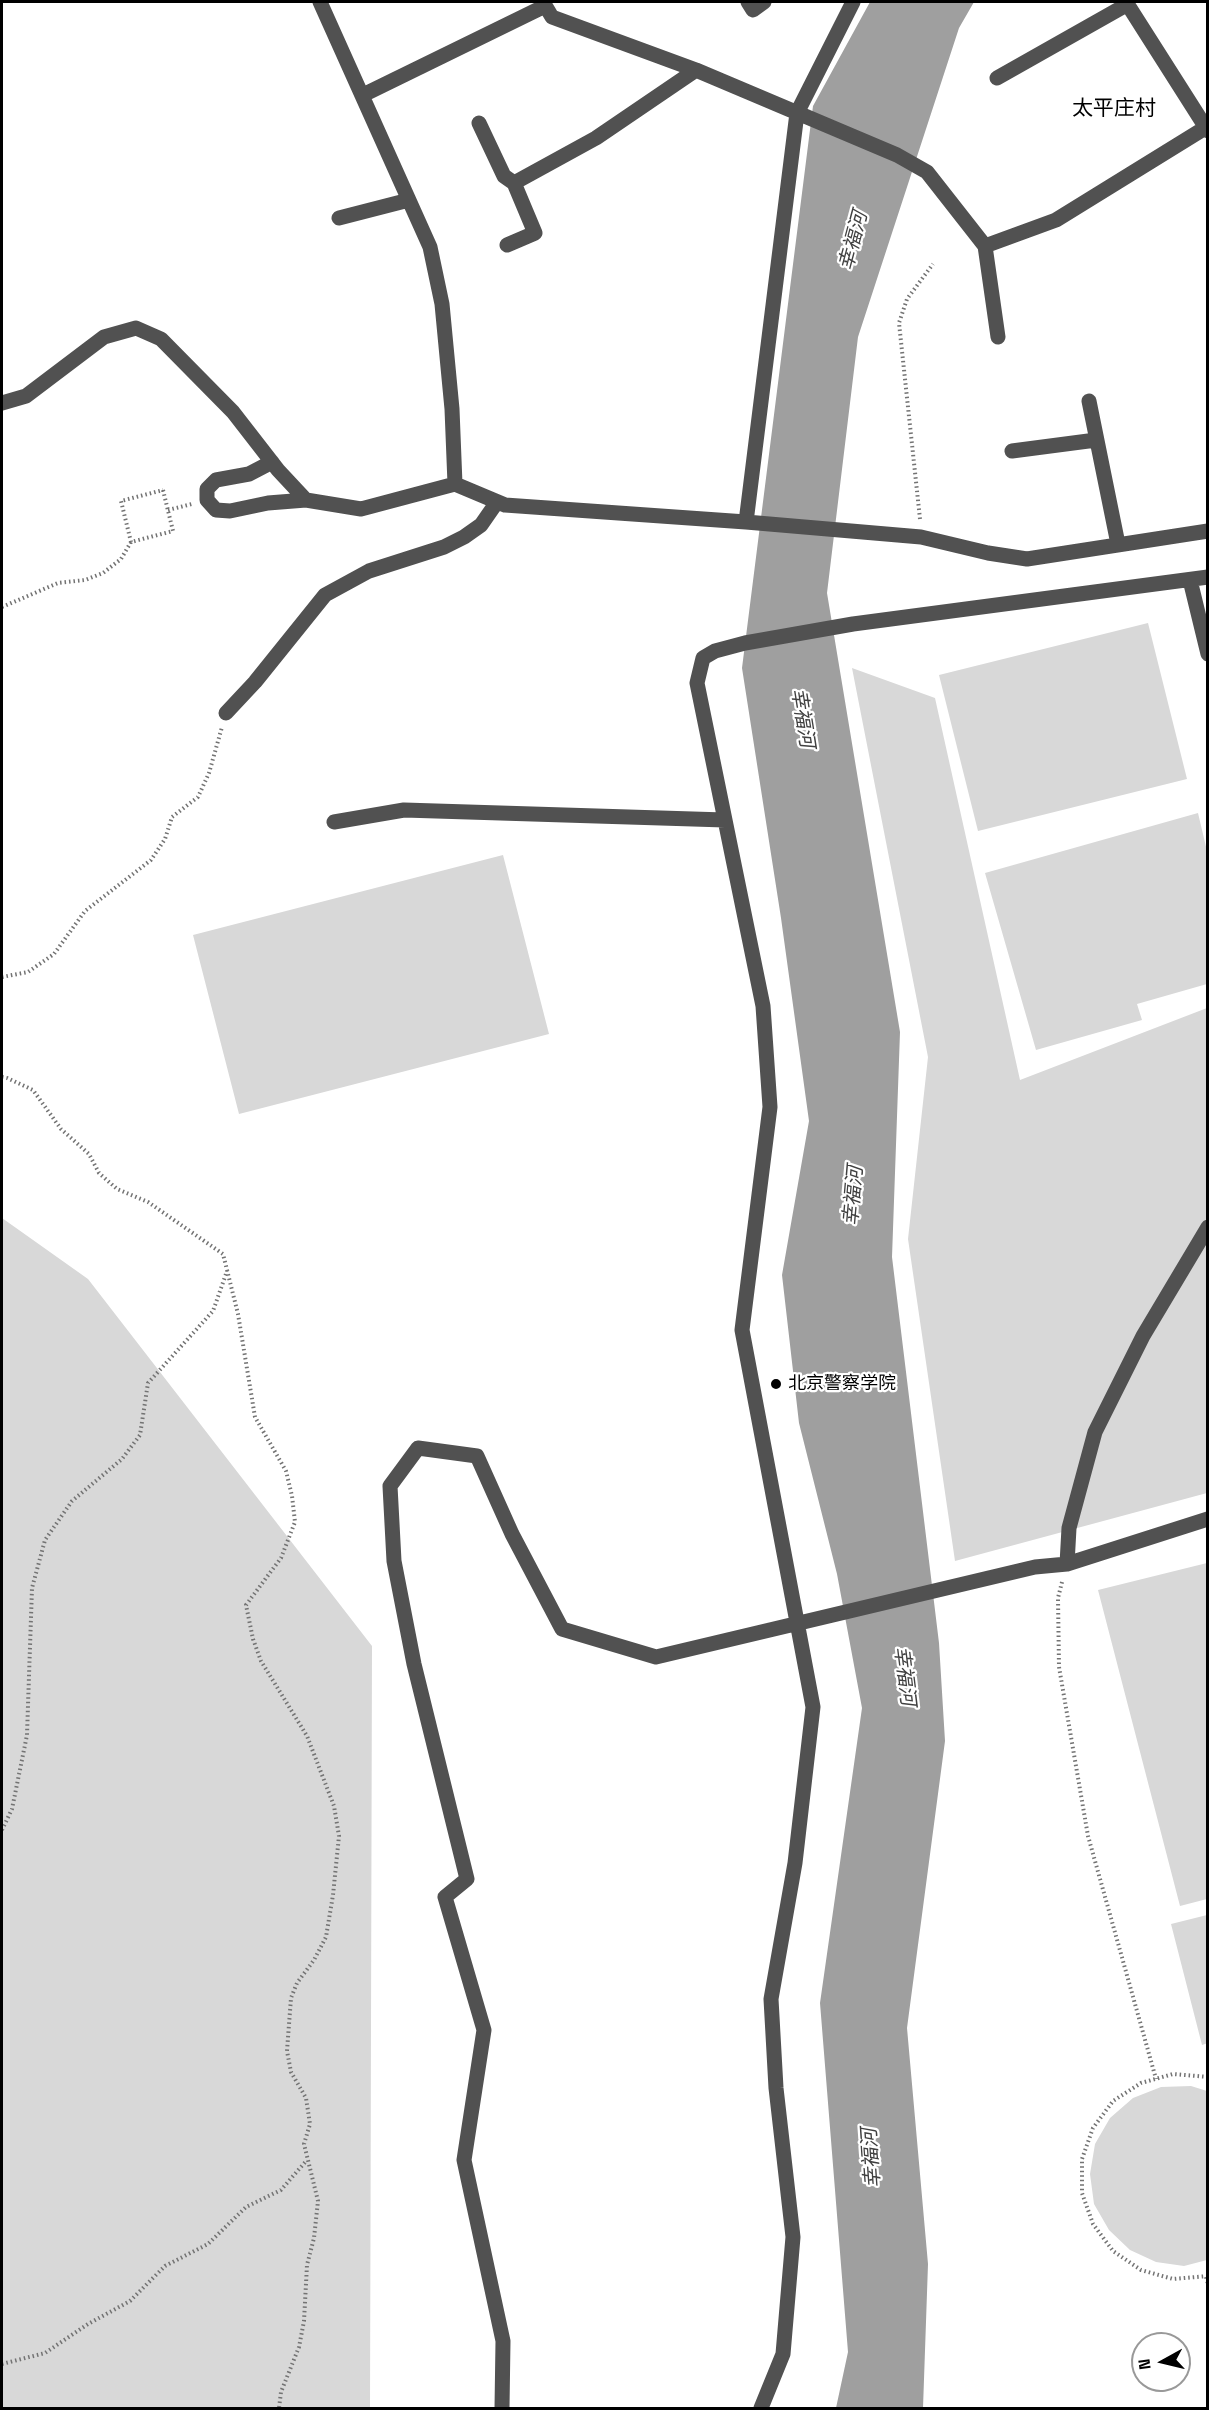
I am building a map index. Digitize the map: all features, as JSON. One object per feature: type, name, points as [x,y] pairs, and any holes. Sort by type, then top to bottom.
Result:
[{"type":"street","points":[[320,2],[430,247],[442,304],[453,409],[455,484]]},
{"type":"street","points":[[748,2],[753,10],[764,2]]},
{"type":"street","points":[[749,522],[797,113],[853,2]]},
{"type":"street","points":[[985,246],[1056,220],[1206,130],[1127,3],[997,78]]},
{"type":"street","points":[[363,95],[544,4],[552,17],[696,70],[897,155],[927,172],[985,246],[998,337]]},
{"type":"street","points":[[514,183],[596,138],[696,70]]},
{"type":"street","points":[[479,123],[504,176],[514,183],[535,233],[507,245]]},
{"type":"street","points":[[339,218],[409,200]]},
{"type":"street","points":[[2,403],[26,396],[104,337],[136,328],[161,339],[233,412],[272,462],[306,500]]},
{"type":"street","points":[[1089,401],[1118,544]]},
{"type":"street","points":[[1012,451],[1096,440]]},
{"type":"street","points":[[272,462],[249,474],[216,480],[207,489],[207,500],[216,510],[230,511],[268,503],[306,500],[361,509],[455,484],[505,505],[846,529],[934,538],[988,553],[1027,558],[1208,531]]},
{"type":"street","points":[[226,713],[255,682],[325,595],[369,571],[444,547],[464,537],[481,525],[497,502]]},
{"type":"street","points":[[761,2409],[783,2354],[793,2237],[776,2088],[771,2000],[795,1863],[813,1707],[742,1330],[770,1107],[763,1006],[697,683],[703,658],[715,651],[745,643],[853,624],[1208,577]]},
{"type":"street","points":[[1190,580],[1208,654]]},
{"type":"street","points":[[334,822],[404,810],[725,820]]},
{"type":"street","points":[[1067,1564],[1069,1528],[1095,1432],[1143,1336],[1208,1227]]},
{"type":"street","points":[[502,2409],[504,2341],[464,2160],[484,2030],[445,1897],[467,1879],[414,1664],[394,1561],[390,1486],[418,1448],[477,1456],[512,1534],[562,1629],[656,1657],[959,1584],[1035,1567],[1067,1564],[1208,1519]]},
{"type":"path","points":[[921,537],[899,323],[907,299],[933,264]]},
{"type":"path","points":[[2,608],[58,583],[85,580],[103,573],[121,559],[131,542],[121,501],[163,490],[173,531],[131,542]]},
{"type":"path","points":[[168,510],[207,500]]},
{"type":"path","points":[[2,977],[28,972],[54,954],[85,911],[151,860],[165,839],[172,817],[198,797],[209,773],[226,713]]},
{"type":"path","points":[[2,1077],[33,1090],[61,1129],[89,1154],[99,1173],[117,1189],[148,1202],[173,1217],[190,1233],[223,1254],[238,1314],[255,1417],[286,1471],[292,1496],[295,1522],[281,1558],[246,1605],[253,1639],[261,1662],[311,1746],[334,1806],[339,1836],[326,1937],[297,1983],[291,1998],[287,2051],[291,2072],[306,2098],[310,2124],[304,2144],[318,2201],[314,2238],[307,2265],[304,2321],[299,2347],[281,2392],[279,2409]]},
{"type":"path","points":[[2,1830],[12,1809],[27,1735],[32,1588],[45,1540],[72,1500],[122,1459],[140,1435],[148,1383],[213,1311],[227,1270]]},
{"type":"path","points":[[1067,1564],[1058,1598],[1059,1667],[1088,1836],[1156,2079]]},
{"type":"path","points":[[1208,2077],[1173,2074],[1141,2083],[1113,2101],[1093,2128],[1082,2159],[1082,2193],[1093,2224],[1113,2251],[1141,2270],[1173,2278],[1207,2276],[1208,2284]]},
{"type":"path","points":[[2,2364],[45,2353],[88,2324],[130,2301],[165,2266],[208,2244],[246,2207],[281,2190],[307,2159]]},
{"type":"shaded area","points":[[1148,623],[1187,779],[978,831],[939,675]]},
{"type":"shaded area","points":[[852,668],[935,698],[1020,1080],[1207,1008],[1207,1493],[955,1561],[908,1239],[928,1057]]},
{"type":"shaded area","points":[[1198,813],[1207,851],[1207,984],[1137,1004],[1142,1020],[1036,1050],[985,873]]},
{"type":"shaded area","points":[[503,855],[549,1034],[239,1114],[193,935]]},
{"type":"shaded area","points":[[2,1218],[88,1279],[372,1646],[370,2408],[2,2408]]},
{"type":"shaded area","points":[[1207,1563],[1207,1899],[1180,1906],[1098,1590]]},
{"type":"shaded area","points":[[1207,1915],[1208,2043],[1202,2045],[1171,1924]]},
{"type":"shaded area","points":[[1191,2086],[1207,2091],[1207,2260],[1184,2266],[1156,2262],[1130,2250],[1109,2230],[1094,2204],[1090,2174],[1095,2144],[1110,2118],[1133,2098],[1161,2087]]},
{"type":"water","name":"幸福河","points":[[870,2],[974,2],[959,28],[858,337],[827,593],[900,1032],[892,1257],[939,1643],[945,1741],[907,2028],[928,2264],[923,2408],[836,2408],[848,2352],[820,2003],[862,1708],[837,1574],[799,1423],[782,1275],[809,1121],[781,918],[742,668],[813,106]]},
{"type":"place","name":"北京警察学院","points":[[776,1384]]},
{"type":"district","name":"太平庄村","points":[[1114,109]]}]
